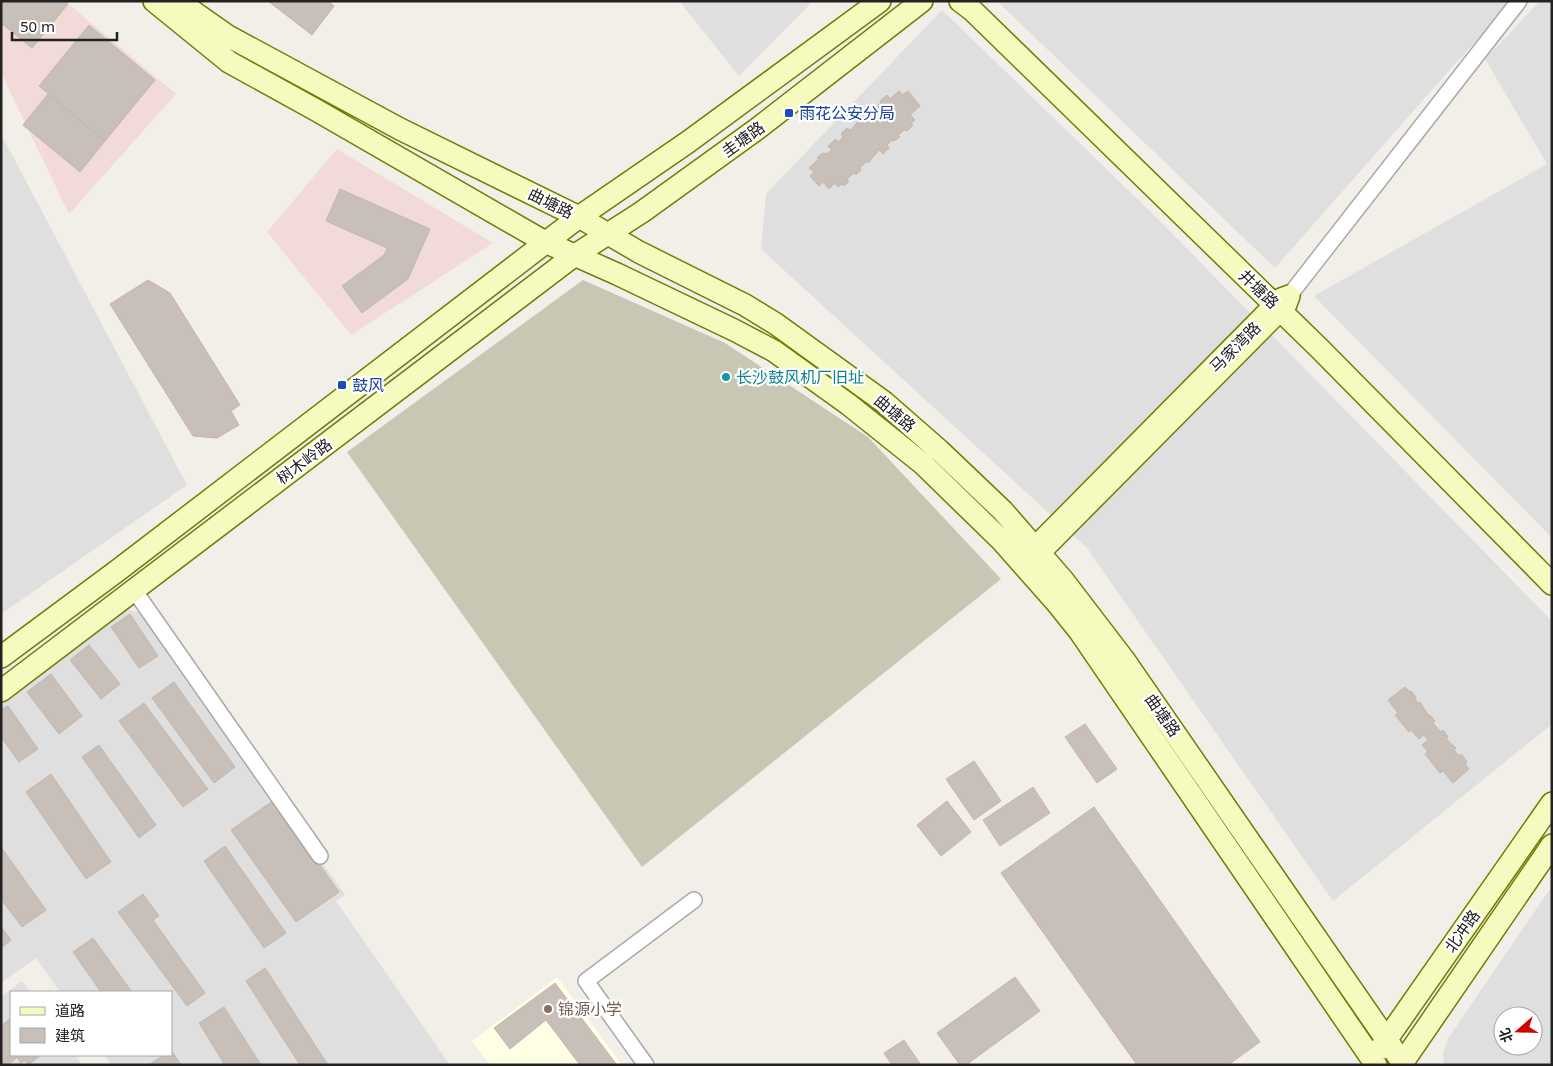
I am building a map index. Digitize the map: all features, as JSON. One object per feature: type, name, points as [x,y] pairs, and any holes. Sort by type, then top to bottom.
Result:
[{"type":"main road","name":"曲塘路","points":[[154,1],[229,62],[545,242],[734,330],[774,351],[870,420],[1030,558],[1063,580],[1125,661],[1402,1064]]},
{"type":"main road","name":"曲塘路","points":[[178,1],[228,36],[400,129],[579,217],[639,252],[745,305],[776,324],[884,402],[940,451],[1003,511],[1030,558],[1068,617],[1105,667],[1374,1062]]},
{"type":"main road","name":"圭塘路","points":[[579,217],[688,142],[880,1]]},
{"type":"main road","name":"井塘路","points":[[960,1],[972,10],[1333,350],[1552,573]]},
{"type":"main road","name":"井塘路","points":[[977,1],[1282,303],[1552,584]]},
{"type":"main road","name":"圭塘路","points":[[608,234],[642,212],[757,129],[922,2]]},
{"type":"main road","name":"树木岭路","points":[[1,657],[125,565],[579,217]]},
{"type":"main road","name":"树木岭路","points":[[1,691],[575,255],[608,234]]},
{"type":"main road","name":"马家湾路","points":[[1030,558],[1282,303]]},
{"type":"main road","name":"北冲路","points":[[1374,1062],[1386,1039],[1552,803]]},
{"type":"main road","name":"北冲路","points":[[1402,1064],[1552,846]]},
{"type":"street","points":[[1282,303],[1519,1]]},
{"type":"street","points":[[134,590],[320,856]]},
{"type":"street","points":[[646,1065],[586,981],[694,900]]},
{"type":"shaded area","points":[[1,1],[65,1],[176,94],[69,214],[1,73]]},
{"type":"shaded area","points":[[679,1],[813,1],[739,76]]},
{"type":"shaded area","points":[[997,1],[1513,1],[1453,66],[1275,268]]},
{"type":"shaded area","points":[[1540,1],[1552,1],[1552,538],[1314,296],[1547,164],[1485,59]]},
{"type":"shaded area","points":[[942,10],[1159,220],[1552,621],[1552,724],[1333,901],[1087,548],[761,249],[766,194]]},
{"type":"shaded area","points":[[1,134],[187,485],[1,614]]},
{"type":"shaded area","points":[[337,149],[493,243],[351,335],[267,232]]},
{"type":"shaded area","points":[[583,280],[725,343],[868,437],[1001,579],[642,867],[347,452]]},
{"type":"shaded area","points":[[122,608],[150,615],[345,895],[336,901],[450,1065],[111,1065],[105,1056],[172,1056],[172,991],[59,991],[36,958],[1,983],[1,699]]},
{"type":"shaded area","points":[[1552,886],[1552,1065],[1444,1065],[1443,1052],[1449,1037]]},
{"type":"shaded area","name":"锦源小学","points":[[557,977],[622,1065],[490,1065],[472,1041]]},
{"type":"shaded area","points":[[22,981],[29,991],[10,991],[10,1056],[76,1056],[82,1065],[1,1065],[1,997]]},
{"type":"building","points":[[1,1],[66,1],[68,4],[32,48],[1,23]]},
{"type":"building","points":[[268,1],[328,1],[334,6],[312,35]]},
{"type":"building","points":[[89,25],[155,80],[105,141],[39,86]]},
{"type":"building","points":[[899,91],[903,95],[908,91],[920,106],[910,115],[915,120],[911,123],[913,125],[907,131],[904,130],[898,135],[900,137],[894,141],[892,140],[887,145],[889,148],[883,154],[879,150],[868,163],[867,161],[860,168],[861,170],[856,175],[854,173],[847,179],[849,181],[844,186],[842,184],[838,187],[835,183],[829,189],[823,182],[819,186],[810,176],[814,172],[809,168],[819,159],[817,158],[823,153],[826,154],[832,150],[828,146],[836,139],[838,142],[843,137],[841,134],[847,128],[851,130],[861,118],[864,120],[869,115],[867,112],[874,105],[877,108],[881,103],[880,101],[887,95],[890,99]]},
{"type":"building","points":[[48,94],[105,141],[80,172],[23,125]]},
{"type":"building","points":[[340,189],[430,229],[408,279],[362,313],[342,286],[384,255],[387,248],[326,221]]},
{"type":"building","points":[[148,280],[170,293],[240,405],[231,411],[239,425],[217,438],[193,436],[110,304]]},
{"type":"building","points":[[130,614],[158,656],[139,668],[111,627]]},
{"type":"building","points":[[89,645],[120,684],[101,699],[70,660]]},
{"type":"building","points":[[51,674],[82,716],[59,734],[27,692]]},
{"type":"building","points":[[174,682],[235,767],[214,783],[152,698]]},
{"type":"building","points":[[1405,687],[1411,691],[1419,704],[1420,702],[1429,716],[1435,721],[1433,723],[1441,732],[1443,730],[1448,737],[1446,739],[1456,748],[1454,750],[1459,756],[1461,754],[1467,762],[1465,764],[1469,769],[1453,783],[1443,771],[1440,773],[1425,754],[1428,752],[1422,745],[1428,740],[1424,735],[1419,739],[1411,730],[1409,732],[1395,715],[1398,713],[1388,700]]},
{"type":"building","points":[[144,703],[208,789],[183,807],[119,721]]},
{"type":"building","points":[[8,706],[38,749],[19,762],[1,737],[1,710]]},
{"type":"building","points":[[1085,724],[1117,769],[1097,783],[1065,737]]},
{"type":"building","points":[[99,745],[156,825],[139,838],[82,757]]},
{"type":"building","points":[[974,761],[1001,801],[974,820],[946,779]]},
{"type":"building","points":[[51,774],[111,862],[86,879],[26,792]]},
{"type":"building","points":[[1033,787],[1050,813],[1000,846],[983,820]]},
{"type":"building","points":[[274,800],[339,892],[296,922],[231,830]]},
{"type":"building","points":[[947,801],[971,832],[941,856],[917,825]]},
{"type":"building","points":[[1094,807],[1260,1042],[1228,1065],[1137,1065],[1001,873]]},
{"type":"building","points":[[225,846],[286,933],[264,948],[204,861]]},
{"type":"building","points":[[1,847],[46,910],[22,927],[1,899]]},
{"type":"building","points":[[143,894],[159,916],[153,920],[205,993],[187,1006],[118,912]]},
{"type":"building","points":[[1,927],[11,940],[1,948]]},
{"type":"building","points":[[93,938],[131,991],[100,991],[73,952]]},
{"type":"building","points":[[265,968],[328,1065],[300,1065],[246,981]]},
{"type":"building","points":[[1015,977],[1040,1011],[966,1065],[960,1065],[937,1033]]},
{"type":"building","points":[[555,983],[617,1065],[580,1065],[546,1020],[510,1049],[494,1028]]},
{"type":"building","points":[[224,1007],[261,1065],[225,1065],[199,1023]]},
{"type":"building","points":[[10,1019],[10,1056],[40,1056],[28,1065],[25,1060],[21,1063],[17,1057],[8,1065],[1,1065],[1,1026]]},
{"type":"building","points":[[904,1040],[921,1065],[892,1065],[884,1053]]},
{"type":"building","points":[[172,1052],[181,1065],[149,1065],[162,1056],[172,1056]]},
{"type":"place","name":"雨花公安分局","points":[[789,113]]},
{"type":"place","name":"长沙鼓风机厂旧址","points":[[726,377]]},
{"type":"place","name":"鼓风","points":[[342,385]]},
{"type":"place","name":"锦源小学","points":[[548,1009]]}]
